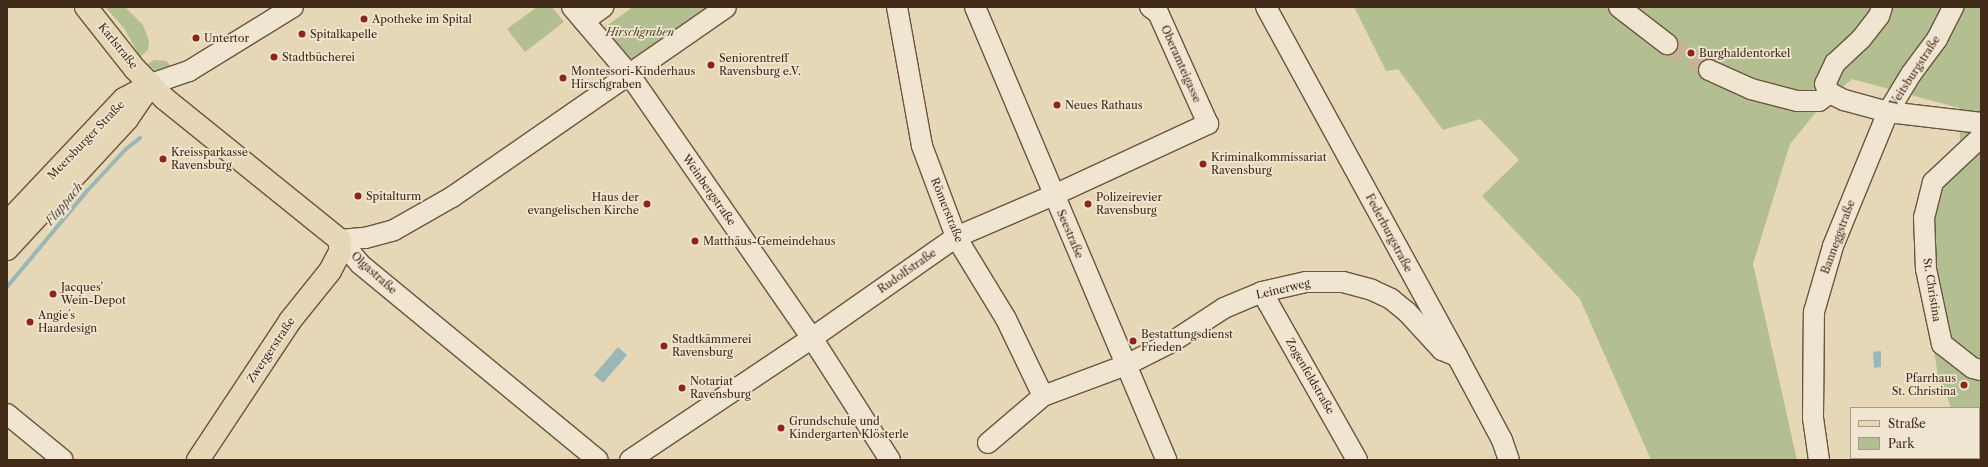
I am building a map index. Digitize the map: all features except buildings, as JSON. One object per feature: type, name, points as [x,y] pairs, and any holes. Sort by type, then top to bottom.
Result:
[{"type":"main road","name":"Karlstraße","points":[[86,7],[110,38],[151,84]]},
{"type":"main road","name":"Meersburger Straße","points":[[7,223],[124,99],[151,84]]},
{"type":"main road","name":"Meersburger Straße","points":[[7,249],[128,119],[151,84]]},
{"type":"main road","name":"Olgastraße","points":[[151,84],[165,99],[209,137],[340,240]]},
{"type":"main road","name":"Zwergerstraße","points":[[198,460],[290,320],[330,271],[340,252],[340,240]]},
{"type":"street","points":[[94,7],[110,38]]},
{"type":"street","points":[[151,84],[189,71],[293,7]]},
{"type":"street","points":[[578,14],[603,7]]},
{"type":"street","points":[[340,240],[365,238],[394,230],[452,197],[634,82],[726,7]]},
{"type":"street","name":"Römerstraße","points":[[897,7],[922,146],[956,237],[1006,319],[1043,396]]},
{"type":"street","name":"Seestraße","points":[[975,7],[1166,460]]},
{"type":"street","name":"Oberamteigasse","points":[[1150,7],[1158,13],[1208,124]]},
{"type":"street","name":"Federburgstraße","points":[[1266,7],[1457,356],[1502,440],[1509,460]]},
{"type":"street","points":[[1619,7],[1667,44]]},
{"type":"street","points":[[1709,70],[1751,89],[1797,101],[1819,101],[1830,93],[1825,84],[1836,63],[1861,39],[1879,16],[1882,7]]},
{"type":"street","name":"Veitsburgstraße","points":[[1830,93],[1844,100],[1888,112],[1911,74],[1937,39],[1953,7]]},
{"type":"street","name":"Weinbergstraße","points":[[578,14],[634,82],[812,338],[890,460]]},
{"type":"street","points":[[1888,112],[1981,123]]},
{"type":"street","name":"Banneggstraße","points":[[1819,460],[1813,418],[1814,312],[1833,246],[1888,112]]},
{"type":"street","name":"Rudolfstraße","points":[[630,460],[812,338],[956,237],[1054,195],[1208,124]]},
{"type":"street","name":"St. Christina","points":[[1981,137],[1933,182],[1924,217],[1926,269],[1942,344],[1973,368],[1981,370]]},
{"type":"street","name":"Olgastraße","points":[[340,240],[360,264],[598,460]]},
{"type":"street","name":"Leinerweg","points":[[1126,365],[1172,342],[1224,308],[1262,292],[1306,282],[1324,281],[1361,286],[1391,299],[1407,312],[1442,350],[1457,356]]},
{"type":"street","name":"Zogenfeldstraße","points":[[1262,292],[1357,460]]},
{"type":"street","points":[[988,443],[1043,396],[1126,365]]},
{"type":"street","points":[[7,414],[63,460]]},
{"type":"green space","points":[[105,7],[125,7],[143,25],[149,41],[148,50],[140,57],[124,28]]},
{"type":"green space","points":[[537,7],[552,7],[564,22],[525,52],[507,29]]},
{"type":"green space","name":"Hirschgraben","points":[[633,7],[719,7],[630,70],[598,32]]},
{"type":"green space","points":[[1354,7],[1981,7],[1981,460],[1974,459],[1980,459],[1980,407],[1951,407],[1944,387],[1939,383],[1917,240],[1948,157],[1960,141],[1959,108],[1852,79],[1821,106],[1790,144],[1753,264],[1797,460],[1651,460],[1580,299],[1482,196],[1519,160],[1480,119],[1443,130],[1398,69],[1386,71]]},
{"type":"green space","points":[[154,60],[166,61],[178,73],[163,74],[156,71],[148,64]]},
{"type":"water","points":[[618,347],[627,355],[603,383],[594,375]]},
{"type":"water","points":[[1881,351],[1881,367],[1874,368],[1873,352]]},
{"type":"waterway","name":"Flappach","points":[[7,287],[87,191],[126,149],[140,138]]},
{"type":"tunnel","points":[[1667,44],[1709,70]]},
{"type":"place","name":"Apotheke im Spital","points":[[364,19]]},
{"type":"place","name":"Spitalkapelle","points":[[302,34]]},
{"type":"place","name":"Untertor","points":[[196,38]]},
{"type":"place","name":"Burghaldentorkel","points":[[1691,53]]},
{"type":"place","name":"Stadtbücherei","points":[[274,57]]},
{"type":"place","name":"Seniorentreff Ravensburg e.V.","points":[[711,65]]},
{"type":"place","name":"Montessori-Kinderhaus Hirschgraben","points":[[563,78]]},
{"type":"place","name":"Neues Rathaus","points":[[1057,105]]},
{"type":"place","name":"Kreissparkasse Ravensburg","points":[[163,159]]},
{"type":"place","name":"Kriminalkommissariat Ravensburg","points":[[1203,164]]},
{"type":"place","name":"Spitalturm","points":[[358,196]]},
{"type":"place","name":"Haus der evangelischen Kirche","points":[[647,204]]},
{"type":"place","name":"Polizeirevier Ravensburg","points":[[1088,204]]},
{"type":"place","name":"Matthäus-Gemeindehaus","points":[[695,241]]},
{"type":"place","name":"Jacques' Wein-Depot","points":[[53,294]]},
{"type":"place","name":"Angie´s Haardesign","points":[[30,322]]},
{"type":"place","name":"Bestattungsdienst Frieden","points":[[1133,341]]},
{"type":"place","name":"Stadtkämmerei Ravensburg","points":[[664,346]]},
{"type":"place","name":"Pfarrhaus St. Christina","points":[[1964,385]]},
{"type":"place","name":"Notariat Ravensburg","points":[[682,388]]},
{"type":"place","name":"Grundschule und Kindergarten Klösterle","points":[[781,428]]}]
